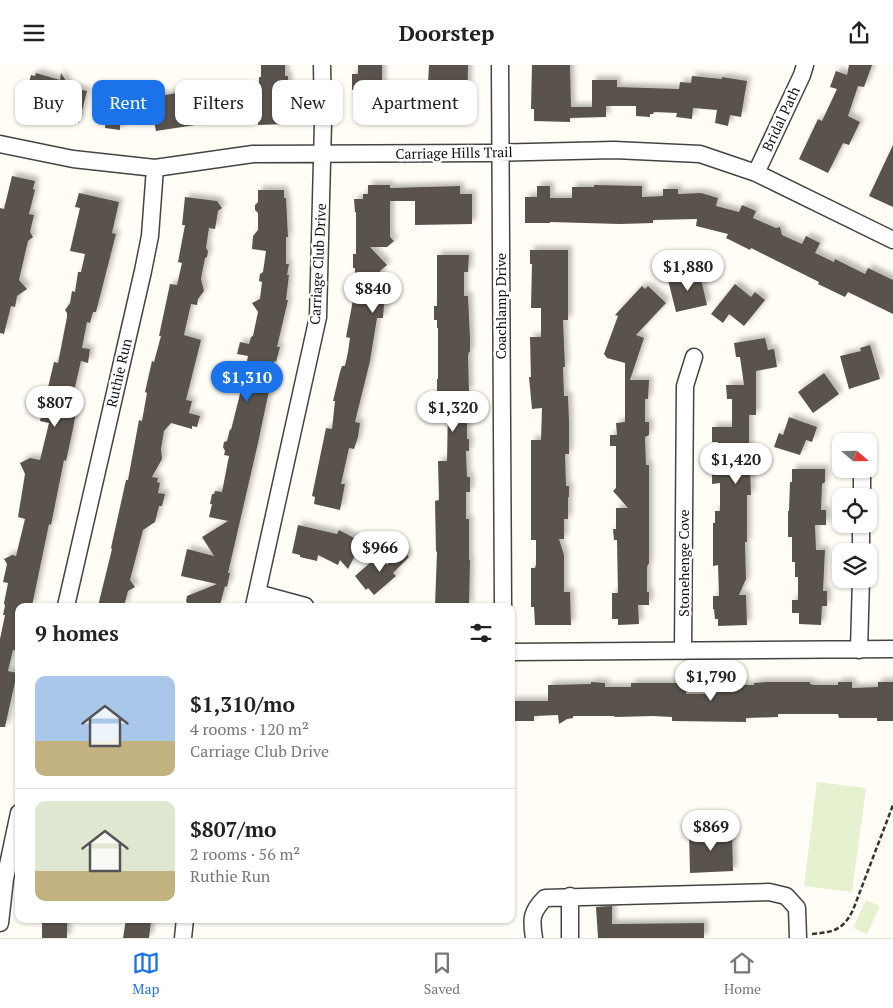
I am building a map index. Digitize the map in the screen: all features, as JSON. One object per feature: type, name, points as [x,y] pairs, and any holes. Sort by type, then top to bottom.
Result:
[{"type":"street","name":"Carriage Club Drive","points":[[256,600],[318,317],[322,65]]},
{"type":"street","name":"Coachlamp Drive","points":[[500,65],[503,603]]},
{"type":"street","name":"Bridal Path","points":[[756,173],[805,65]]},
{"type":"street","name":"Carriage Hills Trail","points":[[0,144],[74,159],[155,168],[253,154],[322,155],[614,150],[700,155],[756,173],[893,240]]},
{"type":"street","name":"Ruthie Run","points":[[67,603],[150,236],[155,168]]},
{"type":"street","name":"Stonehenge Cove","points":[[683,651],[685,386],[694,357]]},
{"type":"street","points":[[859,650],[861,588]]},
{"type":"street","points":[[256,600],[280,603]]},
{"type":"street","points":[[515,652],[893,649]]},
{"type":"street","points":[[0,923],[5,879],[15,832]]},
{"type":"street","points":[[534,938],[532,925],[535,909],[545,898],[769,892],[786,896],[796,907],[798,935]]},
{"type":"street","points":[[570,896],[570,938]]},
{"type":"street","points":[[183,938],[185,923]]},
{"type":"path","points":[[798,935],[836,930],[847,922],[893,805]]},
{"type":"green space","points":[[817,782],[866,788],[852,892],[804,886]]},
{"type":"green space","points":[[866,900],[880,906],[867,934],[853,928]]},
{"type":"building","points":[[261,65],[285,65],[285,76],[288,76],[288,80],[272,80],[272,124],[262,125],[262,80],[259,80],[259,77],[261,77]]},
{"type":"building","points":[[358,65],[382,65],[382,80],[353,80],[352,90],[352,74],[358,74]]},
{"type":"building","points":[[429,65],[468,65],[468,80],[428,80]]},
{"type":"building","points":[[532,65],[570,65],[571,107],[592,107],[592,80],[617,80],[617,87],[679,89],[680,82],[691,83],[692,76],[722,79],[722,77],[747,81],[741,117],[730,115],[728,126],[715,123],[717,110],[693,108],[692,119],[676,117],[677,113],[654,112],[650,114],[650,117],[636,116],[636,106],[606,106],[606,117],[570,118],[570,122],[534,121],[534,109],[531,109]]},
{"type":"building","points":[[849,65],[872,65],[864,87],[858,86],[848,116],[860,122],[849,145],[843,143],[828,173],[799,159],[818,119],[822,121],[837,89],[830,87],[836,71],[847,75]]},
{"type":"building","points":[[36,73],[60,80],[30,80],[31,75],[35,76]]},
{"type":"building","points":[[61,73],[66,80],[60,80]]},
{"type":"building","points":[[82,90],[87,91],[82,111]]},
{"type":"building","points":[[175,93],[175,125],[195,125],[156,131],[155,125],[165,125],[165,95]]},
{"type":"building","points":[[105,125],[120,125],[120,130],[105,128]]},
{"type":"building","points":[[893,145],[893,207],[869,196]]},
{"type":"building","points":[[12,176],[35,181],[33,189],[35,190],[29,214],[34,215],[30,232],[33,237],[28,241],[19,280],[27,289],[17,296],[15,307],[11,306],[4,334],[0,333],[0,208],[4,209]]},
{"type":"building","points":[[368,185],[390,185],[390,188],[460,186],[460,194],[472,194],[472,224],[415,225],[415,201],[390,201],[390,237],[394,241],[387,247],[370,247],[387,265],[380,271],[380,291],[385,291],[383,318],[377,318],[370,361],[355,422],[360,423],[358,437],[354,449],[349,448],[341,484],[345,484],[340,510],[314,504],[315,497],[312,496],[326,428],[332,429],[335,401],[333,401],[342,366],[345,366],[350,338],[346,337],[354,300],[355,268],[353,268],[353,254],[356,254],[356,212],[354,199],[363,199],[363,194],[368,194]]},
{"type":"building","points":[[594,185],[642,186],[642,197],[663,196],[663,189],[678,189],[678,194],[701,193],[718,198],[716,206],[739,212],[742,205],[756,211],[753,218],[776,228],[780,227],[782,235],[802,244],[806,236],[820,243],[815,253],[834,262],[835,259],[865,274],[868,268],[893,280],[893,314],[848,292],[845,297],[818,284],[819,282],[751,248],[750,250],[726,238],[728,234],[696,226],[697,219],[653,220],[653,223],[620,224],[525,223],[525,197],[537,197],[537,186],[550,186],[550,198],[572,198],[572,187],[594,187]]},
{"type":"building","points":[[258,190],[284,190],[288,237],[286,237],[286,264],[289,264],[287,275],[289,275],[286,300],[288,300],[277,347],[280,347],[276,362],[274,361],[268,386],[270,386],[228,573],[230,573],[227,587],[225,586],[221,603],[187,603],[187,596],[217,584],[181,576],[187,549],[214,556],[202,537],[228,521],[209,517],[212,504],[210,504],[212,494],[215,491],[222,492],[229,456],[224,455],[223,447],[231,430],[241,390],[236,382],[244,377],[248,356],[237,354],[240,342],[249,344],[253,336],[258,312],[252,303],[260,299],[262,282],[259,281],[260,274],[263,272],[266,251],[252,249],[253,236],[258,230],[258,213],[255,210],[255,205],[258,202]]},
{"type":"building","points":[[79,193],[119,202],[112,233],[116,234],[96,312],[93,312],[90,323],[87,322],[82,348],[90,349],[88,363],[81,361],[72,400],[78,401],[73,429],[66,461],[64,460],[51,525],[49,524],[33,603],[15,603],[15,650],[13,650],[8,671],[15,673],[15,682],[5,727],[0,727],[0,639],[5,615],[3,615],[4,603],[8,583],[3,582],[7,564],[4,559],[12,555],[16,556],[25,519],[18,517],[25,474],[20,463],[30,458],[40,460],[49,423],[40,421],[44,404],[41,398],[46,396],[54,362],[58,363],[67,317],[65,310],[70,303],[72,291],[75,292],[78,272],[81,272],[85,254],[70,251],[80,208],[75,207]]},
{"type":"building","points":[[185,197],[217,201],[222,208],[218,211],[215,229],[209,228],[206,248],[208,251],[201,279],[204,291],[198,299],[197,305],[191,304],[184,335],[201,340],[186,400],[192,401],[189,413],[200,416],[197,427],[192,426],[192,429],[171,423],[164,431],[161,449],[162,459],[152,477],[158,478],[157,482],[160,483],[158,493],[165,494],[162,506],[159,506],[155,522],[143,530],[130,580],[135,587],[128,591],[125,603],[99,603],[126,480],[128,480],[139,420],[142,421],[147,393],[145,392],[152,361],[154,362],[161,336],[159,336],[170,284],[177,285],[182,263],[178,262],[185,225],[182,225]]},
{"type":"building","points":[[530,250],[568,250],[568,320],[563,320],[565,367],[563,367],[564,396],[568,396],[569,454],[565,454],[566,486],[569,486],[569,497],[568,519],[564,519],[564,539],[559,539],[564,555],[564,592],[570,592],[571,625],[535,625],[534,607],[531,607],[531,568],[535,568],[536,565],[536,540],[531,540],[531,440],[541,440],[542,408],[532,409],[529,377],[531,377],[530,337],[541,337],[541,308],[531,308],[532,264],[530,264]]},
{"type":"building","points":[[437,255],[469,255],[468,272],[464,272],[464,296],[468,296],[470,352],[468,356],[469,392],[464,392],[464,419],[467,419],[467,439],[469,439],[469,451],[466,451],[467,477],[470,477],[470,492],[466,492],[466,519],[469,519],[469,603],[435,603],[437,552],[435,501],[439,500],[438,461],[447,461],[448,409],[432,409],[437,400],[438,328],[437,320],[434,320],[434,306],[437,306]]},
{"type":"building","points":[[699,270],[707,305],[676,312],[668,280],[689,275],[689,272]]},
{"type":"building","points":[[735,284],[751,297],[755,292],[765,300],[744,326],[729,314],[723,323],[711,314]]},
{"type":"building","points":[[642,286],[645,289],[648,286],[666,303],[636,335],[644,338],[630,380],[649,380],[648,399],[645,399],[645,422],[649,422],[649,435],[645,437],[646,465],[649,465],[649,563],[647,567],[647,592],[649,592],[649,605],[638,605],[639,624],[618,625],[618,619],[612,619],[612,593],[618,593],[617,540],[614,540],[613,529],[616,529],[616,508],[628,508],[613,491],[616,488],[616,446],[610,446],[610,435],[617,435],[616,423],[625,422],[625,363],[607,358],[604,354],[618,316],[615,315]]},
{"type":"building","points":[[765,338],[768,350],[774,349],[777,367],[756,371],[756,415],[749,415],[751,495],[747,495],[746,579],[739,595],[746,595],[747,625],[718,626],[718,619],[715,619],[713,609],[713,596],[719,596],[718,565],[713,566],[713,523],[715,523],[715,511],[720,511],[720,483],[712,484],[712,468],[719,468],[718,442],[712,442],[712,427],[732,427],[732,399],[727,399],[726,385],[744,385],[740,357],[736,357],[734,343]]},
{"type":"building","points":[[870,345],[880,379],[849,389],[840,356],[861,351],[860,348]]},
{"type":"building","points":[[824,373],[839,394],[813,413],[798,392]]},
{"type":"building","points":[[789,417],[817,427],[812,442],[806,440],[800,455],[774,447],[779,433],[783,435]]},
{"type":"building","points":[[792,469],[825,469],[825,482],[822,484],[821,510],[826,510],[826,525],[815,525],[816,550],[825,550],[823,591],[827,591],[827,606],[822,606],[821,625],[799,624],[799,613],[792,613],[792,600],[798,600],[798,577],[795,577],[795,562],[792,562],[792,537],[788,537],[788,511]]},
{"type":"building","points":[[298,525],[337,534],[339,530],[362,542],[348,569],[340,560],[338,565],[318,555],[317,561],[292,553]]},
{"type":"building","points":[[403,550],[409,557],[393,573],[396,576],[374,595],[368,588],[366,590],[355,576],[378,556],[387,565]]},
{"type":"building","points":[[591,682],[605,683],[605,687],[631,687],[631,683],[686,683],[686,694],[713,694],[713,683],[754,685],[754,683],[766,682],[810,682],[810,684],[814,685],[838,685],[838,682],[852,682],[852,688],[878,687],[878,682],[893,682],[893,721],[877,721],[877,718],[839,718],[838,714],[778,714],[778,717],[746,718],[746,722],[672,721],[672,717],[653,716],[573,716],[573,718],[559,724],[558,715],[534,716],[534,721],[515,721],[515,701],[548,701],[548,685],[591,684]]},
{"type":"building","points":[[689,831],[732,831],[733,871],[690,873]]},
{"type":"building","points":[[612,906],[612,924],[704,923],[704,938],[598,938],[596,907]]},
{"type":"building","points":[[42,923],[67,923],[67,938],[42,938]]},
{"type":"building","points":[[125,923],[151,923],[149,938],[123,938]]}]
